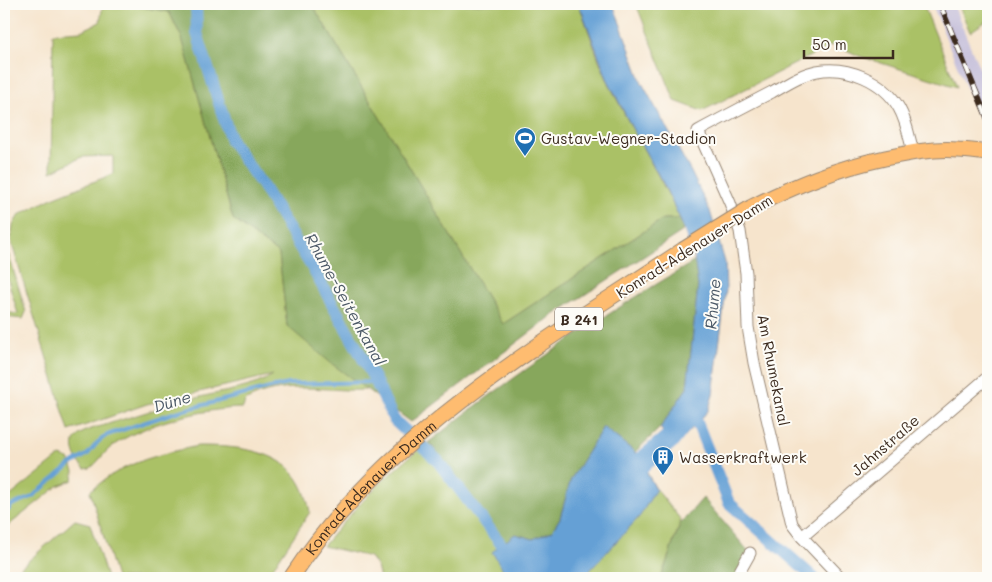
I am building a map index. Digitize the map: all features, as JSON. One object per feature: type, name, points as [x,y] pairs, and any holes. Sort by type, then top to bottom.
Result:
[{"type":"main road","name":"Konrad-Adenauer-Damm","points":[[290,578],[316,540],[388,461],[475,390],[683,250],[752,207],[796,185],[836,170],[913,152],[956,149],[988,153]]},
{"type":"street","name":"Am Rhumekanal","points":[[841,578],[792,524],[754,363],[748,327],[746,273],[740,231],[730,203],[698,131],[794,80],[817,71],[842,71],[869,79],[886,92],[899,107],[906,124],[913,152]]},
{"type":"street","name":"Jahnstraße","points":[[802,537],[988,377]]},
{"type":"street","points":[[736,578],[750,553]]},
{"type":"shaded area","points":[[932,4],[953,4],[988,89],[988,141]]},
{"type":"green space","points":[[103,4],[125,4],[169,12],[182,38],[233,219],[279,254],[287,326],[358,379],[366,390],[289,388],[274,390],[259,394],[245,401],[243,408],[192,414],[155,425],[123,439],[110,448],[91,468],[85,469],[80,463],[75,455],[73,446],[76,438],[88,430],[200,397],[247,387],[273,375],[147,404],[69,431],[11,241],[13,225],[19,215],[50,199],[113,174],[113,156],[82,157],[51,172],[53,33],[81,31],[100,22]]},
{"type":"green space","points":[[125,4],[312,4],[503,324],[663,219],[680,219],[683,231],[552,316],[411,422],[332,364],[287,326],[279,254],[233,219],[182,38],[169,12]]},
{"type":"green space","name":"Gustav-Wegner-Stadion","points":[[312,4],[579,4],[607,79],[680,219],[663,219],[503,324]]},
{"type":"green space","points":[[636,4],[923,4],[957,87],[859,56],[834,44],[702,111],[675,101]]},
{"type":"green space","points":[[958,4],[988,4],[988,20],[970,32]]},
{"type":"green space","points":[[4,239],[26,312],[23,319],[4,317],[4,312],[18,314],[4,267]]},
{"type":"green space","points":[[695,261],[698,286],[687,388],[660,428],[635,452],[603,427],[571,479],[560,518],[552,531],[533,539],[515,534],[506,542],[429,442],[493,393],[559,347]]},
{"type":"green space","points":[[429,442],[505,542],[635,452],[656,489],[681,520],[661,578],[380,578],[377,567],[370,557],[323,546],[386,478]]},
{"type":"green space","points":[[198,446],[249,450],[274,458],[296,477],[304,491],[310,512],[266,578],[116,578],[90,491],[112,475],[135,463],[166,453]]},
{"type":"green space","points":[[60,456],[69,459],[74,471],[73,480],[58,486],[4,529],[4,501]]},
{"type":"green space","points":[[703,498],[750,553],[736,578],[661,578],[680,524]]},
{"type":"green space","points":[[75,520],[90,524],[107,578],[9,578]]},
{"type":"water","points":[[579,4],[613,4],[642,83],[691,172],[710,211],[725,262],[726,290],[713,395],[708,411],[675,447],[660,428],[687,388],[698,286],[694,258],[680,219],[664,185],[607,78]]},
{"type":"water","points":[[603,427],[635,452],[656,489],[640,516],[583,578],[506,578],[492,552],[515,534],[533,539],[552,531],[560,518],[571,479]]},
{"type":"waterway","name":"Rhume-Seitenkanal","points":[[196,4],[197,33],[231,141],[262,185],[313,269],[376,382],[394,420],[437,460],[527,578]]},
{"type":"waterway","name":"Düne","points":[[4,515],[12,505],[32,497],[70,465],[88,454],[107,435],[176,412],[288,384],[376,382]]},
{"type":"waterway","points":[[692,410],[729,503],[814,578]]},
{"type":"waterway","name":"Rhume","points":[[622,484],[633,470],[671,438],[686,418]]},
{"type":"railway","points":[[940,4],[988,120]]},
{"type":"place","name":"Gustav-Wegner-Stadion","points":[[525,157]]},
{"type":"place","name":"Wasserkraftwerk","points":[[663,476]]}]
